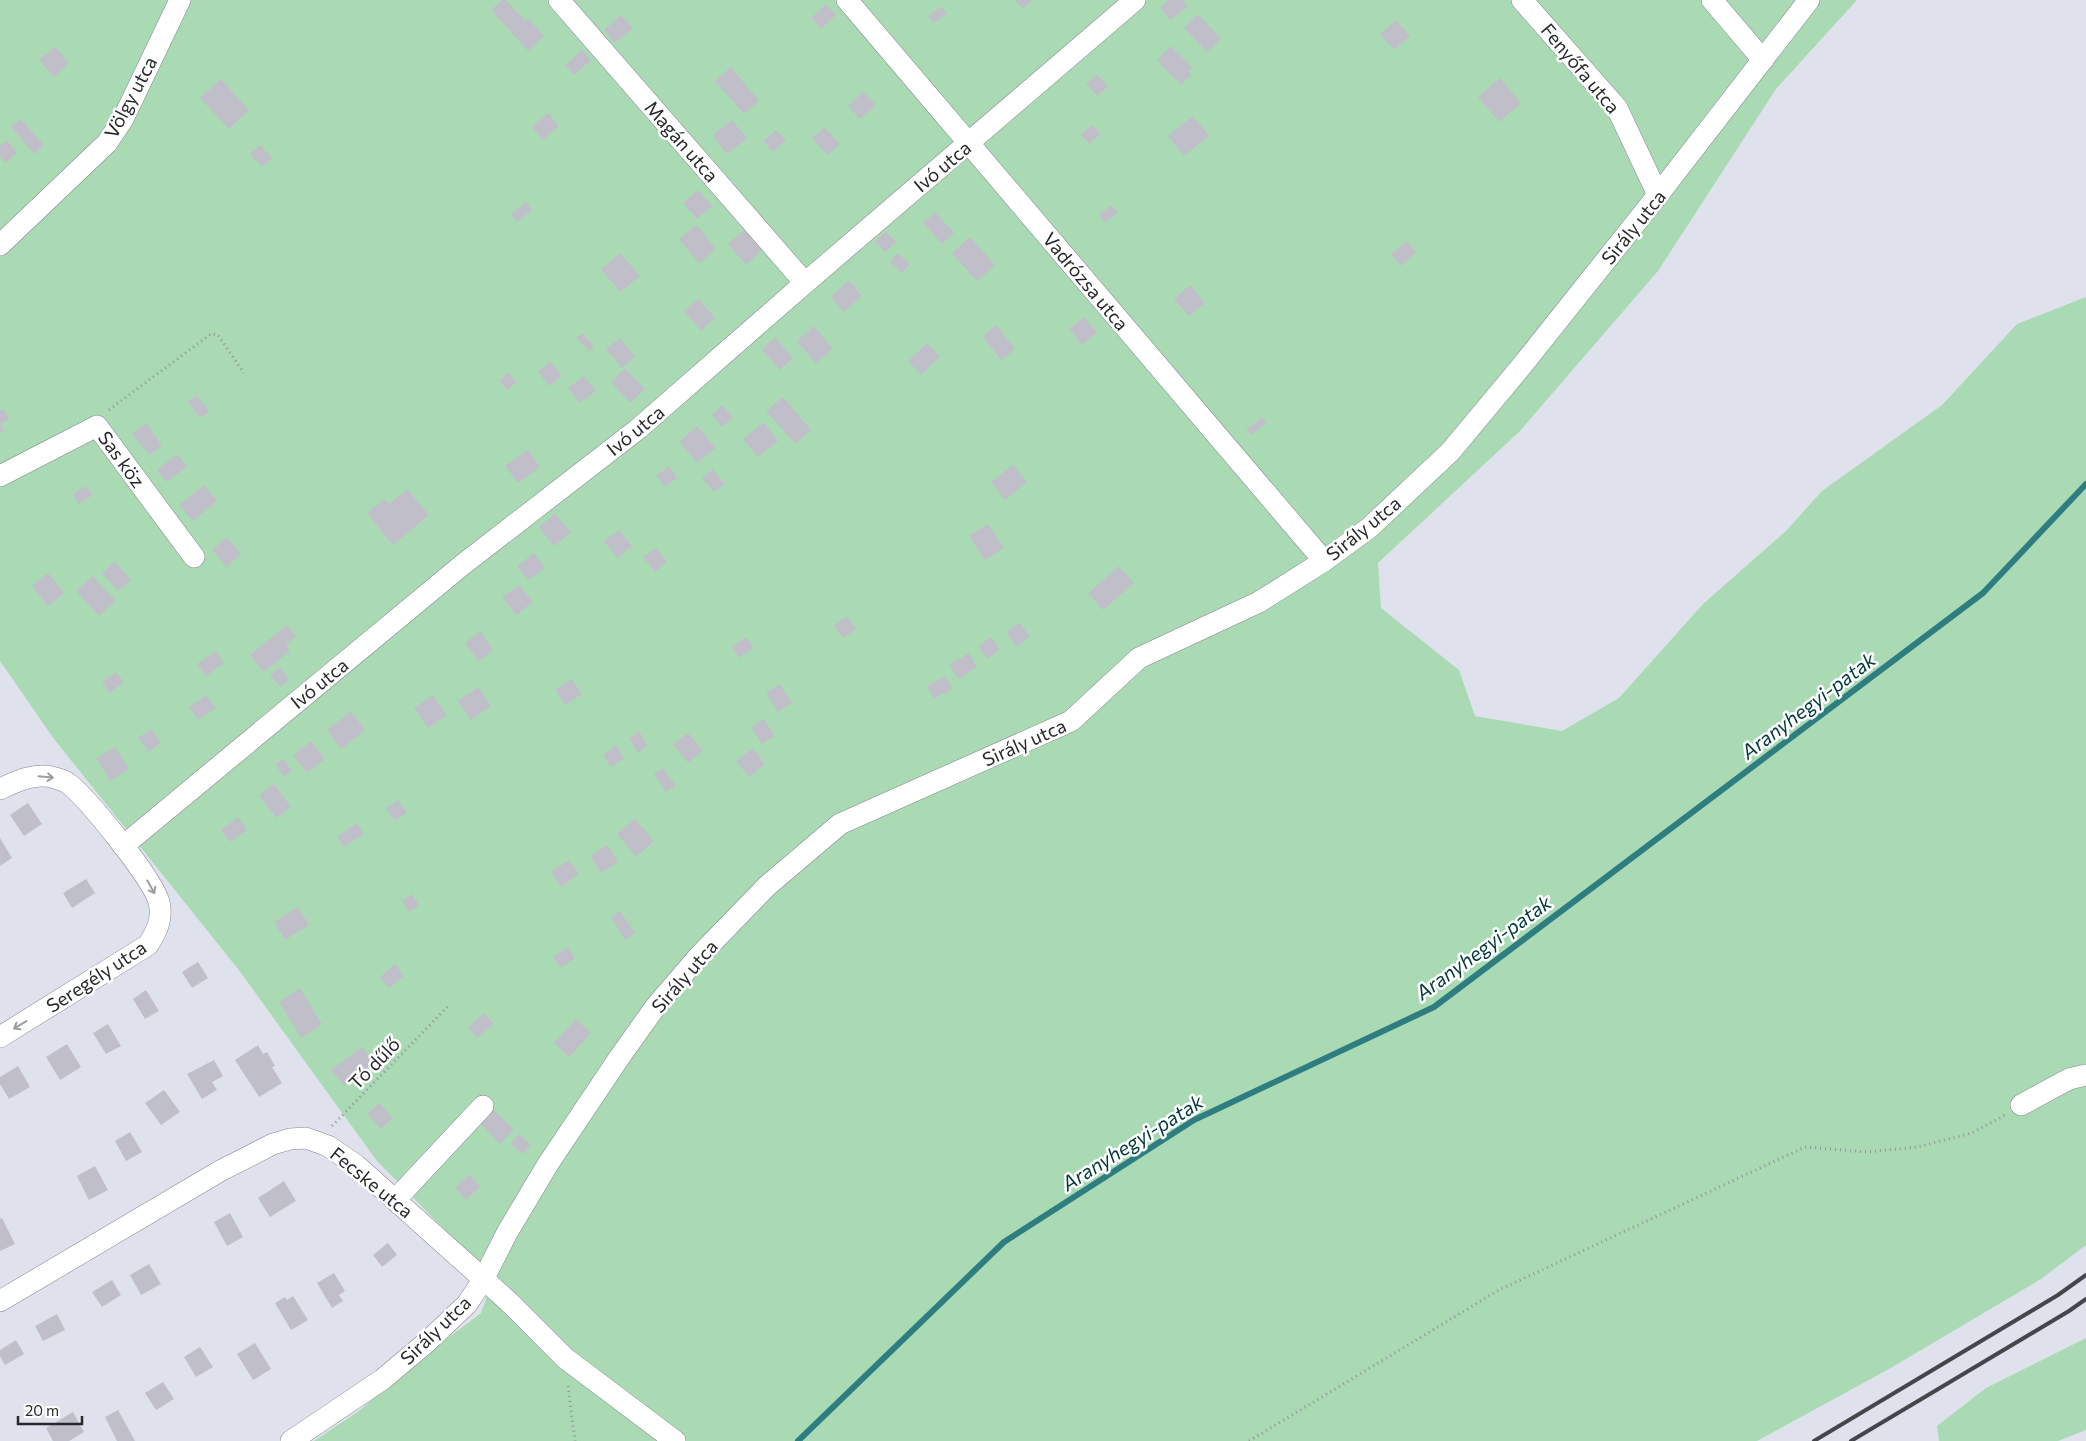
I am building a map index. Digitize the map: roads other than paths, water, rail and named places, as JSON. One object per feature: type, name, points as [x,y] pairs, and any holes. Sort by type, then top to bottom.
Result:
[{"type":"street","name":"Völgy utca","points":[[0,245],[107,143],[126,112],[180,0]]},
{"type":"street","name":"Magán utca","points":[[558,0],[805,282]]},
{"type":"street","name":"Vadrózsa utca","points":[[848,0],[1324,561]]},
{"type":"street","name":"Ivó utca","points":[[123,846],[461,566],[638,429],[805,282],[1136,0]]},
{"type":"street","name":"Fenyőfa utca","points":[[1522,0],[1618,108],[1658,195]]},
{"type":"street","points":[[1712,0],[1763,60]]},
{"type":"street","name":"Sirály utca","points":[[291,1441],[383,1379],[428,1341],[467,1304],[483,1280],[508,1231],[548,1164],[656,1006],[699,956],[774,880],[840,824],[1071,721],[1139,658],[1259,602],[1324,561],[1369,528],[1450,452],[1520,368],[1658,195],[1809,0]]},
{"type":"street","name":"Sas köz","points":[[0,476],[97,426],[194,557]]},
{"type":"street","name":"Seregély utca","points":[[0,789],[22,779],[38,776],[53,777],[68,783],[123,846],[149,882],[159,902],[161,921],[148,945],[130,958],[0,1037]]},
{"type":"street","points":[[2021,1105],[2069,1079],[2086,1075]]},
{"type":"street","points":[[396,1199],[483,1106]]},
{"type":"street","name":"Fecske utca","points":[[0,1302],[220,1171],[273,1144],[290,1139],[306,1138],[318,1141],[356,1165],[509,1302],[565,1358],[675,1441]]},
{"type":"waterway","name":"Aranyhegyi-patak","points":[[798,1441],[1004,1242],[1194,1120],[1434,1007],[1983,593],[2086,484]]},
{"type":"railway","points":[[1814,1441],[2058,1295],[2086,1275]]},
{"type":"railway","points":[[1851,1441],[2086,1299]]}]
